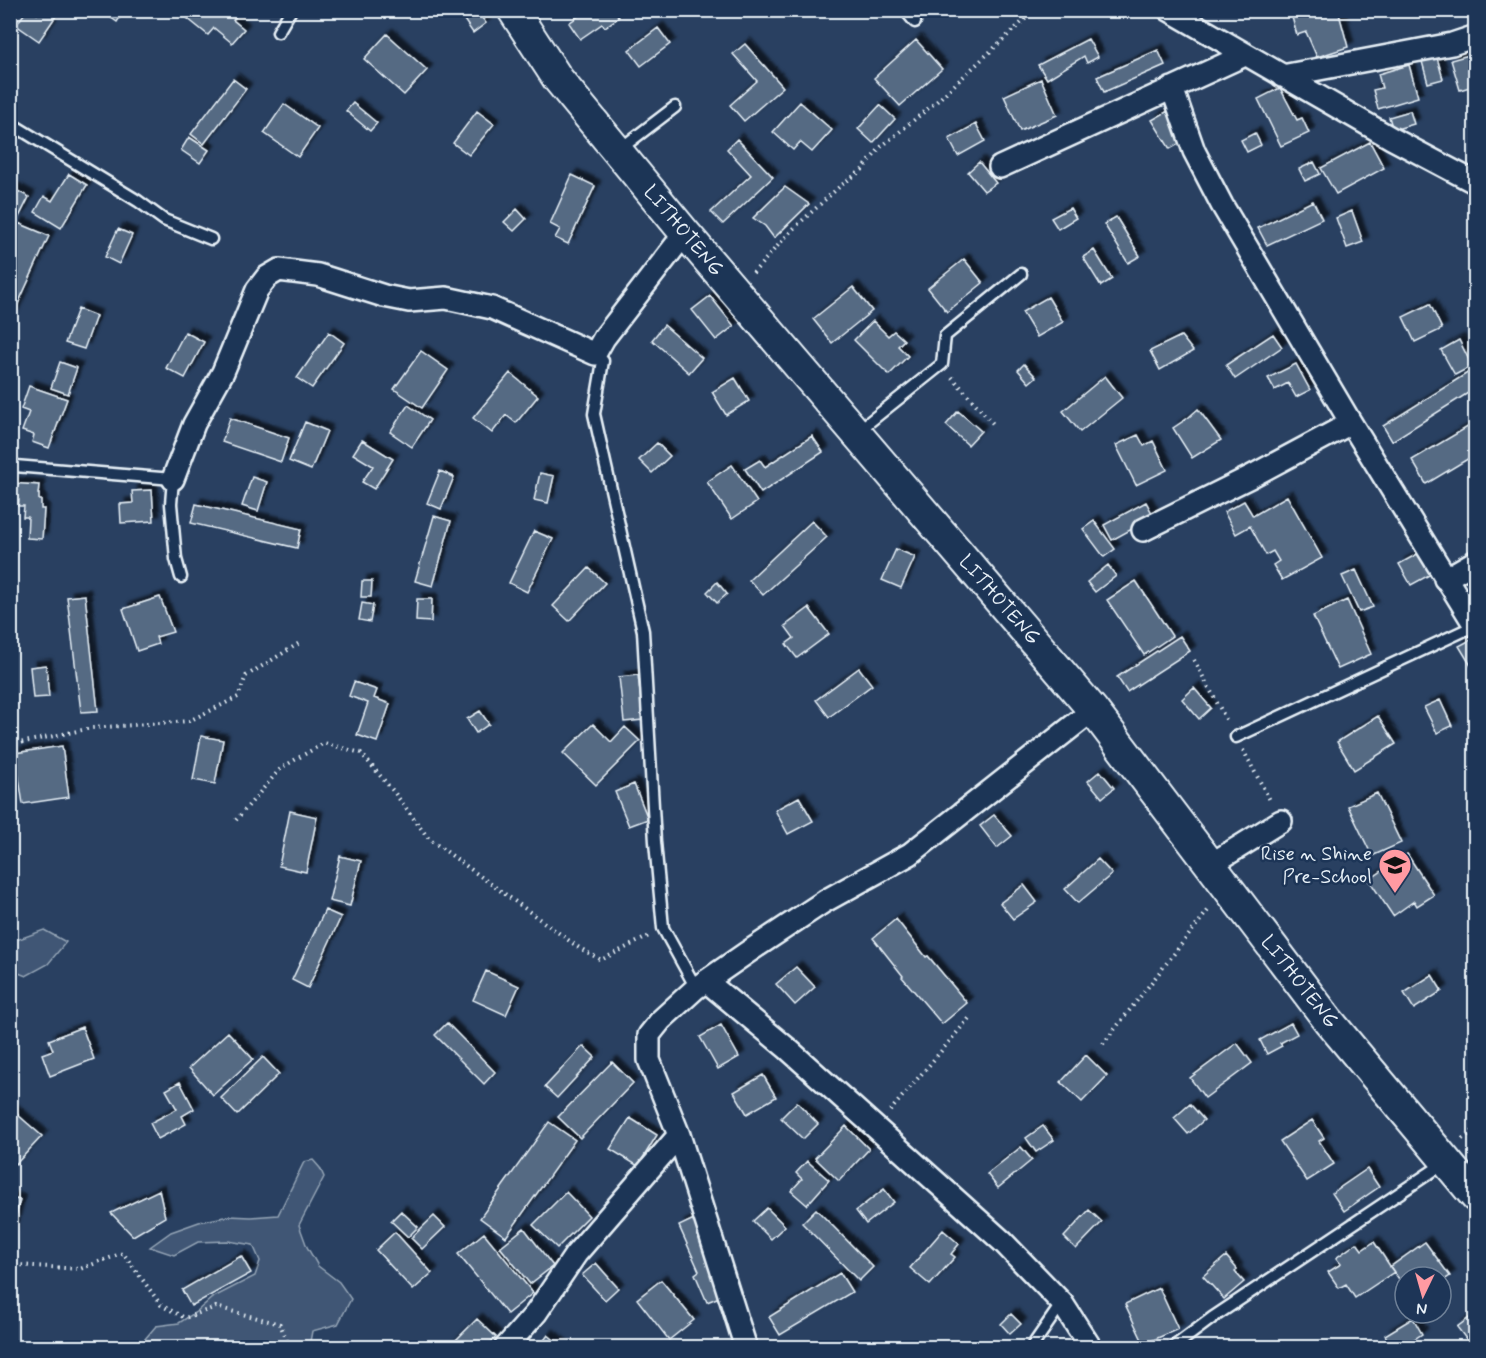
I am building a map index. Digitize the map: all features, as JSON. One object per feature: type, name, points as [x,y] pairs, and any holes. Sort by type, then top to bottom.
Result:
[{"type":"main road","name":"LITHOTENG","points":[[513,10],[558,78],[617,151],[735,293],[1093,710],[1328,1020],[1476,1197]]},
{"type":"street","points":[[1169,10],[1381,133],[1476,183]]},
{"type":"street","points":[[1282,76],[1452,45],[1476,36]]},
{"type":"street","points":[[1000,167],[1245,55]]},
{"type":"street","points":[[1172,88],[1194,151],[1222,205],[1475,626]]},
{"type":"street","points":[[173,479],[194,424],[223,372],[257,290],[267,277],[279,270],[318,275],[392,298],[409,301],[446,298],[492,308],[595,354],[604,338],[685,233]]},
{"type":"street","points":[[1143,530],[1250,477],[1351,423]]},
{"type":"street","points":[[1445,579],[1476,561]]},
{"type":"street","points":[[746,1347],[679,1135],[649,1060],[649,1035],[661,1020],[701,984],[825,902],[910,854],[1093,710]]},
{"type":"street","points":[[1218,875],[1281,821]]},
{"type":"street","points":[[701,984],[788,1049],[1003,1242],[1062,1303],[1091,1347]]},
{"type":"street","points":[[505,1347],[536,1313],[576,1254],[679,1135]]},
{"type":"lane","points":[[278,32],[291,10]]},
{"type":"lane","points":[[905,10],[915,21]]},
{"type":"lane","points":[[617,151],[675,107]]},
{"type":"lane","points":[[10,123],[165,220],[211,239]]},
{"type":"lane","points":[[855,433],[942,364],[945,336],[1021,274]]},
{"type":"lane","points":[[595,354],[603,361],[594,414],[643,631],[655,843],[663,928],[701,984]]},
{"type":"lane","points":[[15,466],[173,479],[171,504],[176,559],[181,578]]},
{"type":"lane","points":[[1236,737],[1475,626]]},
{"type":"lane","points":[[1173,1347],[1212,1318],[1446,1162]]},
{"type":"lane","points":[[1030,1347],[1062,1303]]},
{"type":"path","points":[[735,293],[792,230],[839,187],[862,170],[880,147],[943,96],[1035,10]]},
{"type":"path","points":[[942,364],[994,426]]},
{"type":"path","points":[[10,745],[92,728],[189,722],[238,697],[246,676],[301,642]]},
{"type":"path","points":[[236,820],[281,768],[324,742],[361,753],[429,839],[578,947],[601,960],[663,928]]},
{"type":"path","points":[[1103,1044],[1205,916],[1218,875]]},
{"type":"path","points":[[876,1128],[971,1016]]},
{"type":"path","points":[[10,1268],[19,1265],[80,1269],[123,1253],[161,1305],[185,1318],[216,1307],[280,1324],[290,1347]]},
{"type":"shaded area","points":[[44,930],[66,942],[48,964],[26,976],[11,970],[11,942]]},
{"type":"shaded area","points":[[313,1160],[324,1177],[299,1225],[307,1247],[318,1266],[339,1282],[351,1299],[338,1324],[312,1331],[309,1347],[243,1347],[230,1340],[201,1347],[148,1347],[145,1339],[156,1326],[179,1323],[212,1298],[255,1276],[260,1261],[253,1245],[228,1241],[198,1242],[174,1255],[150,1247],[171,1232],[199,1222],[229,1216],[278,1215],[304,1162]]},
{"type":"building","points":[[27,10],[32,10],[37,14],[39,10],[60,10],[39,41],[16,25]]},
{"type":"building","points":[[100,10],[125,10],[117,22]]},
{"type":"building","points":[[186,10],[237,10],[239,12],[233,20],[244,29],[232,43],[214,28],[208,35],[182,14]]},
{"type":"building","points":[[459,10],[476,10],[486,23],[473,33]]},
{"type":"building","points":[[587,10],[614,10],[619,17],[605,27],[602,24],[580,39],[569,23]]},
{"type":"building","points":[[1290,10],[1338,10],[1348,47],[1317,57],[1306,32],[1297,35]]},
{"type":"building","points":[[658,28],[670,44],[641,66],[629,50]]},
{"type":"building","points":[[387,34],[427,70],[404,95],[364,59]]},
{"type":"building","points":[[1088,39],[1098,57],[1087,63],[1084,56],[1047,79],[1038,65]]},
{"type":"building","points":[[916,40],[942,69],[900,106],[874,78]]},
{"type":"building","points":[[745,44],[783,87],[744,121],[730,105],[757,81],[733,54]]},
{"type":"building","points":[[1158,50],[1165,65],[1104,92],[1097,77]]},
{"type":"building","points":[[1476,53],[1476,85],[1460,90],[1451,60]]},
{"type":"building","points":[[1436,54],[1443,79],[1428,83],[1421,58]]},
{"type":"building","points":[[1409,65],[1418,97],[1378,109],[1373,90],[1382,88],[1378,74]]},
{"type":"building","points":[[233,79],[246,89],[204,144],[191,134]]},
{"type":"building","points":[[1041,79],[1057,115],[1020,131],[1004,96]]},
{"type":"building","points":[[1280,88],[1297,120],[1302,118],[1309,133],[1281,146],[1258,99]]},
{"type":"building","points":[[800,102],[832,130],[812,152],[800,142],[793,150],[773,132]]},
{"type":"building","points":[[353,103],[377,123],[370,131],[346,111]]},
{"type":"building","points":[[284,104],[318,128],[298,157],[264,133]]},
{"type":"building","points":[[880,105],[895,119],[873,143],[858,129]]},
{"type":"building","points":[[477,111],[494,124],[469,155],[453,143]]},
{"type":"building","points":[[1168,111],[1186,140],[1170,149],[1152,120]]},
{"type":"building","points":[[1410,111],[1414,124],[1393,130],[1389,117]]},
{"type":"building","points":[[976,124],[985,141],[958,156],[949,139]]},
{"type":"building","points":[[1255,133],[1261,145],[1247,152],[1241,140]]},
{"type":"building","points":[[189,137],[209,150],[200,163],[181,150]]},
{"type":"building","points":[[737,139],[773,177],[723,224],[711,212],[751,175],[727,149]]},
{"type":"building","points":[[1370,142],[1384,168],[1336,194],[1321,168]]},
{"type":"building","points":[[979,162],[996,183],[984,191],[968,172]]},
{"type":"building","points":[[1314,162],[1320,174],[1305,181],[1299,169]]},
{"type":"building","points":[[69,174],[87,185],[61,228],[35,212],[44,196],[52,201]]},
{"type":"building","points":[[572,175],[595,186],[568,244],[555,238],[560,229],[550,224]]},
{"type":"building","points":[[785,187],[809,204],[774,238],[765,226],[753,218]]},
{"type":"building","points":[[12,188],[29,197],[18,219],[10,216]]},
{"type":"building","points":[[1313,201],[1322,219],[1267,245],[1258,228]]},
{"type":"building","points":[[1070,208],[1076,218],[1058,229],[1051,218]]},
{"type":"building","points":[[517,209],[526,219],[514,231],[504,222]]},
{"type":"building","points":[[1352,211],[1363,242],[1347,248],[1336,218]]},
{"type":"building","points":[[1116,217],[1140,256],[1128,263],[1104,224]]},
{"type":"building","points":[[18,223],[49,236],[12,317],[10,316],[10,240]]},
{"type":"building","points":[[118,229],[132,235],[119,264],[105,257]]},
{"type":"building","points":[[1094,250],[1112,279],[1101,286],[1083,257]]},
{"type":"building","points":[[964,259],[983,283],[947,312],[928,288]]},
{"type":"building","points":[[853,287],[872,311],[832,343],[813,319]]},
{"type":"building","points":[[710,296],[734,326],[716,340],[692,310]]},
{"type":"building","points":[[1048,297],[1063,322],[1037,337],[1022,312]]},
{"type":"building","points":[[1430,304],[1442,329],[1415,342],[1403,317]]},
{"type":"building","points":[[78,309],[96,316],[84,349],[65,343]]},
{"type":"building","points":[[873,321],[888,336],[894,331],[904,340],[898,346],[908,356],[889,375],[854,340]]},
{"type":"building","points":[[664,325],[702,358],[689,373],[652,340]]},
{"type":"building","points":[[185,332],[204,342],[185,378],[166,368]]},
{"type":"building","points":[[329,332],[344,343],[312,388],[297,378]]},
{"type":"building","points":[[1273,334],[1282,347],[1235,379],[1226,365]]},
{"type":"building","points":[[1181,336],[1193,351],[1160,370],[1150,351]]},
{"type":"building","points":[[1459,340],[1472,366],[1455,375],[1441,350]]},
{"type":"building","points":[[421,351],[448,370],[422,408],[394,389]]},
{"type":"building","points":[[60,362],[77,368],[68,394],[51,388]]},
{"type":"building","points":[[1024,364],[1036,377],[1029,383],[1018,370]]},
{"type":"building","points":[[1296,364],[1310,390],[1296,397],[1288,383],[1275,390],[1268,378]]},
{"type":"building","points":[[1469,372],[1476,382],[1476,388],[1392,441],[1383,426]]},
{"type":"building","points":[[510,373],[538,396],[516,423],[506,415],[492,433],[473,418]]},
{"type":"building","points":[[1105,376],[1122,398],[1080,432],[1063,411]]},
{"type":"building","points":[[735,378],[749,401],[726,415],[712,392]]},
{"type":"building","points":[[29,386],[67,399],[49,448],[32,442],[34,435],[22,431],[29,412],[21,409]]},
{"type":"building","points":[[408,405],[430,420],[412,447],[390,432]]},
{"type":"building","points":[[1198,409],[1221,440],[1192,458],[1173,428]]},
{"type":"building","points":[[958,411],[981,431],[968,445],[946,425]]},
{"type":"building","points":[[230,418],[289,438],[281,462],[222,442]]},
{"type":"building","points":[[305,422],[327,431],[311,470],[289,461]]},
{"type":"building","points":[[1476,422],[1476,454],[1426,484],[1412,460]]},
{"type":"building","points":[[1138,435],[1144,446],[1153,441],[1167,470],[1136,485],[1116,445]]},
{"type":"building","points":[[812,436],[823,452],[761,493],[745,469],[760,460],[765,467]]},
{"type":"building","points":[[362,440],[393,459],[374,489],[362,482],[373,466],[353,454]]},
{"type":"building","points":[[657,443],[670,456],[652,473],[639,460]]},
{"type":"building","points":[[732,465],[757,502],[732,519],[707,482]]},
{"type":"building","points":[[440,471],[454,477],[441,509],[427,503]]},
{"type":"building","points":[[540,473],[554,476],[548,503],[534,500]]},
{"type":"building","points":[[252,477],[267,482],[258,511],[242,506]]},
{"type":"building","points":[[10,483],[39,485],[39,500],[41,500],[41,509],[44,509],[42,539],[27,538],[28,517],[23,517],[24,506],[18,506],[19,500],[10,499]]},
{"type":"building","points":[[152,490],[154,521],[121,523],[120,504],[133,503],[132,491]]},
{"type":"building","points":[[1287,496],[1322,558],[1282,580],[1273,565],[1279,561],[1273,551],[1266,555],[1250,526],[1236,534],[1224,512],[1244,501],[1253,516]]},
{"type":"building","points":[[1146,502],[1154,517],[1112,540],[1104,525]]},
{"type":"building","points":[[196,504],[301,529],[297,548],[191,523]]},
{"type":"building","points":[[434,516],[451,521],[433,586],[415,581]]},
{"type":"building","points":[[812,521],[827,537],[763,595],[749,580]]},
{"type":"building","points":[[1094,521],[1115,549],[1104,557],[1083,529]]},
{"type":"building","points":[[534,531],[553,539],[527,592],[509,583]]},
{"type":"building","points":[[896,549],[915,557],[901,588],[882,580]]},
{"type":"building","points":[[1421,552],[1433,573],[1411,585],[1399,564]]},
{"type":"building","points":[[1108,565],[1116,576],[1095,592],[1087,582]]},
{"type":"building","points":[[589,568],[605,583],[569,621],[553,606]]},
{"type":"building","points":[[1356,570],[1373,607],[1359,612],[1342,576]]},
{"type":"building","points":[[362,581],[372,581],[371,597],[361,597]]},
{"type":"building","points":[[1136,581],[1172,636],[1144,655],[1107,600]]},
{"type":"building","points":[[717,582],[727,594],[717,603],[707,592]]},
{"type":"building","points":[[85,595],[98,711],[81,712],[67,597]]},
{"type":"building","points":[[160,597],[173,632],[156,637],[158,644],[137,651],[123,609]]},
{"type":"building","points":[[417,599],[432,599],[431,622],[416,621]]},
{"type":"building","points":[[1347,600],[1371,654],[1338,669],[1313,616]]},
{"type":"building","points":[[362,603],[373,605],[370,622],[359,620]]},
{"type":"building","points":[[809,608],[829,634],[797,658],[786,644],[794,638],[785,626]]},
{"type":"building","points":[[1180,636],[1190,651],[1127,692],[1117,677]]},
{"type":"building","points":[[1476,637],[1476,674],[1459,646]]},
{"type":"building","points":[[46,665],[49,697],[33,698],[30,667]]},
{"type":"building","points":[[859,668],[872,685],[829,717],[816,700]]},
{"type":"building","points":[[638,675],[643,720],[624,722],[619,677]]},
{"type":"building","points":[[354,682],[377,690],[374,698],[390,704],[377,742],[357,735],[368,703],[349,696]]},
{"type":"building","points":[[1194,688],[1211,708],[1199,719],[1182,699]]},
{"type":"building","points":[[1440,700],[1452,726],[1437,733],[1424,707]]},
{"type":"building","points":[[480,711],[489,724],[476,733],[467,719]]},
{"type":"building","points":[[1378,716],[1396,744],[1354,770],[1337,742]]},
{"type":"building","points":[[593,724],[611,742],[625,727],[640,741],[596,785],[563,753]]},
{"type":"building","points":[[201,736],[223,740],[215,784],[193,780]]},
{"type":"building","points":[[62,746],[69,797],[23,804],[15,753]]},
{"type":"building","points":[[1100,771],[1114,788],[1102,798],[1088,781]]},
{"type":"building","points":[[634,784],[648,819],[629,826],[615,792]]},
{"type":"building","points":[[1377,793],[1401,843],[1372,856],[1348,806]]},
{"type":"building","points":[[799,797],[813,821],[788,834],[775,810]]},
{"type":"building","points":[[290,811],[317,817],[306,872],[279,866]]},
{"type":"building","points":[[994,815],[1012,836],[997,848],[980,826]]},
{"type":"building","points":[[1407,854],[1434,895],[1417,906],[1414,901],[1393,916],[1369,880]]},
{"type":"building","points":[[340,856],[361,861],[350,906],[329,901]]},
{"type":"building","points":[[1098,859],[1112,874],[1078,903],[1065,889]]},
{"type":"building","points":[[1024,885],[1037,902],[1013,919],[1000,903]]},
{"type":"building","points":[[325,910],[341,917],[308,988],[292,980]]},
{"type":"building","points":[[896,919],[967,1003],[942,1024],[873,938]]},
{"type":"building","points":[[796,967],[815,987],[795,1005],[776,984]]},
{"type":"building","points":[[486,971],[519,986],[506,1015],[473,1000]]},
{"type":"building","points":[[1432,975],[1442,991],[1414,1009],[1404,993]]},
{"type":"building","points":[[447,1023],[495,1072],[484,1084],[435,1035]]},
{"type":"building","points":[[1291,1023],[1297,1034],[1280,1043],[1282,1046],[1267,1054],[1260,1040]]},
{"type":"building","points":[[721,1025],[739,1057],[718,1069],[700,1037]]},
{"type":"building","points":[[82,1027],[94,1059],[50,1076],[42,1054],[53,1050],[49,1040]]},
{"type":"building","points":[[228,1032],[253,1059],[213,1095],[189,1068]]},
{"type":"building","points":[[1237,1043],[1252,1063],[1205,1098],[1190,1078]]},
{"type":"building","points":[[583,1046],[595,1057],[557,1098],[545,1087]]},
{"type":"building","points":[[1086,1055],[1107,1076],[1082,1102],[1061,1082]]},
{"type":"building","points":[[263,1057],[279,1074],[237,1115],[221,1098]]},
{"type":"building","points":[[612,1062],[633,1083],[580,1138],[558,1117]]},
{"type":"building","points":[[763,1075],[776,1097],[747,1114],[734,1092]]},
{"type":"building","points":[[180,1082],[194,1109],[182,1116],[186,1124],[158,1139],[150,1123],[177,1109],[166,1090]]},
{"type":"building","points":[[797,1102],[818,1124],[803,1139],[781,1118]]},
{"type":"building","points":[[1190,1104],[1204,1120],[1188,1134],[1174,1118]]},
{"type":"building","points":[[10,1108],[42,1136],[16,1164],[10,1159]]},
{"type":"building","points":[[630,1118],[657,1135],[638,1166],[610,1149]]},
{"type":"building","points":[[1312,1120],[1324,1138],[1319,1141],[1334,1164],[1307,1181],[1280,1141]]},
{"type":"building","points":[[549,1122],[575,1140],[506,1237],[480,1218]]},
{"type":"building","points":[[846,1126],[869,1149],[839,1181],[815,1158]]},
{"type":"building","points":[[1043,1126],[1054,1140],[1036,1152],[1026,1138]]},
{"type":"building","points":[[1021,1147],[1032,1160],[998,1188],[987,1174]]},
{"type":"building","points":[[807,1161],[829,1180],[807,1205],[791,1191],[802,1179],[796,1173]]},
{"type":"building","points":[[1367,1169],[1379,1187],[1344,1211],[1332,1193]]},
{"type":"building","points":[[884,1189],[894,1202],[866,1224],[856,1211]]},
{"type":"building","points":[[159,1190],[165,1217],[133,1236],[111,1213]]},
{"type":"building","points":[[566,1192],[589,1216],[557,1248],[533,1225]]},
{"type":"building","points":[[10,1198],[20,1200],[10,1238]]},
{"type":"building","points":[[767,1208],[785,1226],[771,1239],[753,1221]]},
{"type":"building","points":[[816,1209],[873,1267],[859,1281],[802,1223]]},
{"type":"building","points":[[1089,1210],[1102,1222],[1076,1249],[1064,1237]]},
{"type":"building","points":[[401,1211],[418,1227],[408,1237],[391,1221]]},
{"type":"building","points":[[434,1216],[445,1227],[422,1249],[411,1238]]},
{"type":"building","points":[[696,1218],[716,1263],[708,1266],[722,1296],[707,1302],[695,1274],[699,1271],[679,1226]]},
{"type":"building","points":[[524,1228],[553,1266],[530,1284],[500,1247]]},
{"type":"building","points":[[943,1230],[959,1244],[951,1254],[955,1257],[930,1285],[910,1268]]},
{"type":"building","points":[[395,1232],[432,1273],[413,1290],[376,1250]]},
{"type":"building","points":[[484,1233],[533,1293],[507,1314],[458,1254]]},
{"type":"building","points":[[1374,1242],[1393,1273],[1355,1298],[1346,1284],[1339,1288],[1328,1272],[1341,1264],[1336,1258],[1357,1243],[1362,1250]]},
{"type":"building","points":[[1425,1242],[1442,1265],[1393,1265],[1393,1271],[1390,1267]]},
{"type":"building","points":[[241,1256],[251,1273],[191,1306],[182,1290]]},
{"type":"building","points":[[1226,1256],[1244,1282],[1224,1299],[1203,1276]]},
{"type":"building","points":[[596,1263],[618,1288],[605,1300],[582,1275]]},
{"type":"building","points":[[840,1273],[852,1292],[780,1335],[769,1317]]},
{"type":"building","points":[[661,1280],[694,1320],[669,1340],[637,1299]]},
{"type":"building","points":[[1159,1288],[1178,1329],[1144,1344],[1125,1304]]},
{"type":"building","points":[[1476,1313],[1476,1340],[1470,1344],[1457,1327]]},
{"type":"building","points":[[1011,1314],[1021,1324],[1010,1334],[1001,1324]]},
{"type":"building","points":[[477,1319],[496,1337],[485,1348],[448,1348]]},
{"type":"building","points":[[1401,1325],[1417,1325],[1422,1334],[1401,1348],[1392,1348],[1385,1335]]},
{"type":"building","points":[[548,1335],[563,1347],[538,1348]]},
{"type":"place","name":"Rise n Shine Pre-School","points":[[1395,894]]}]
